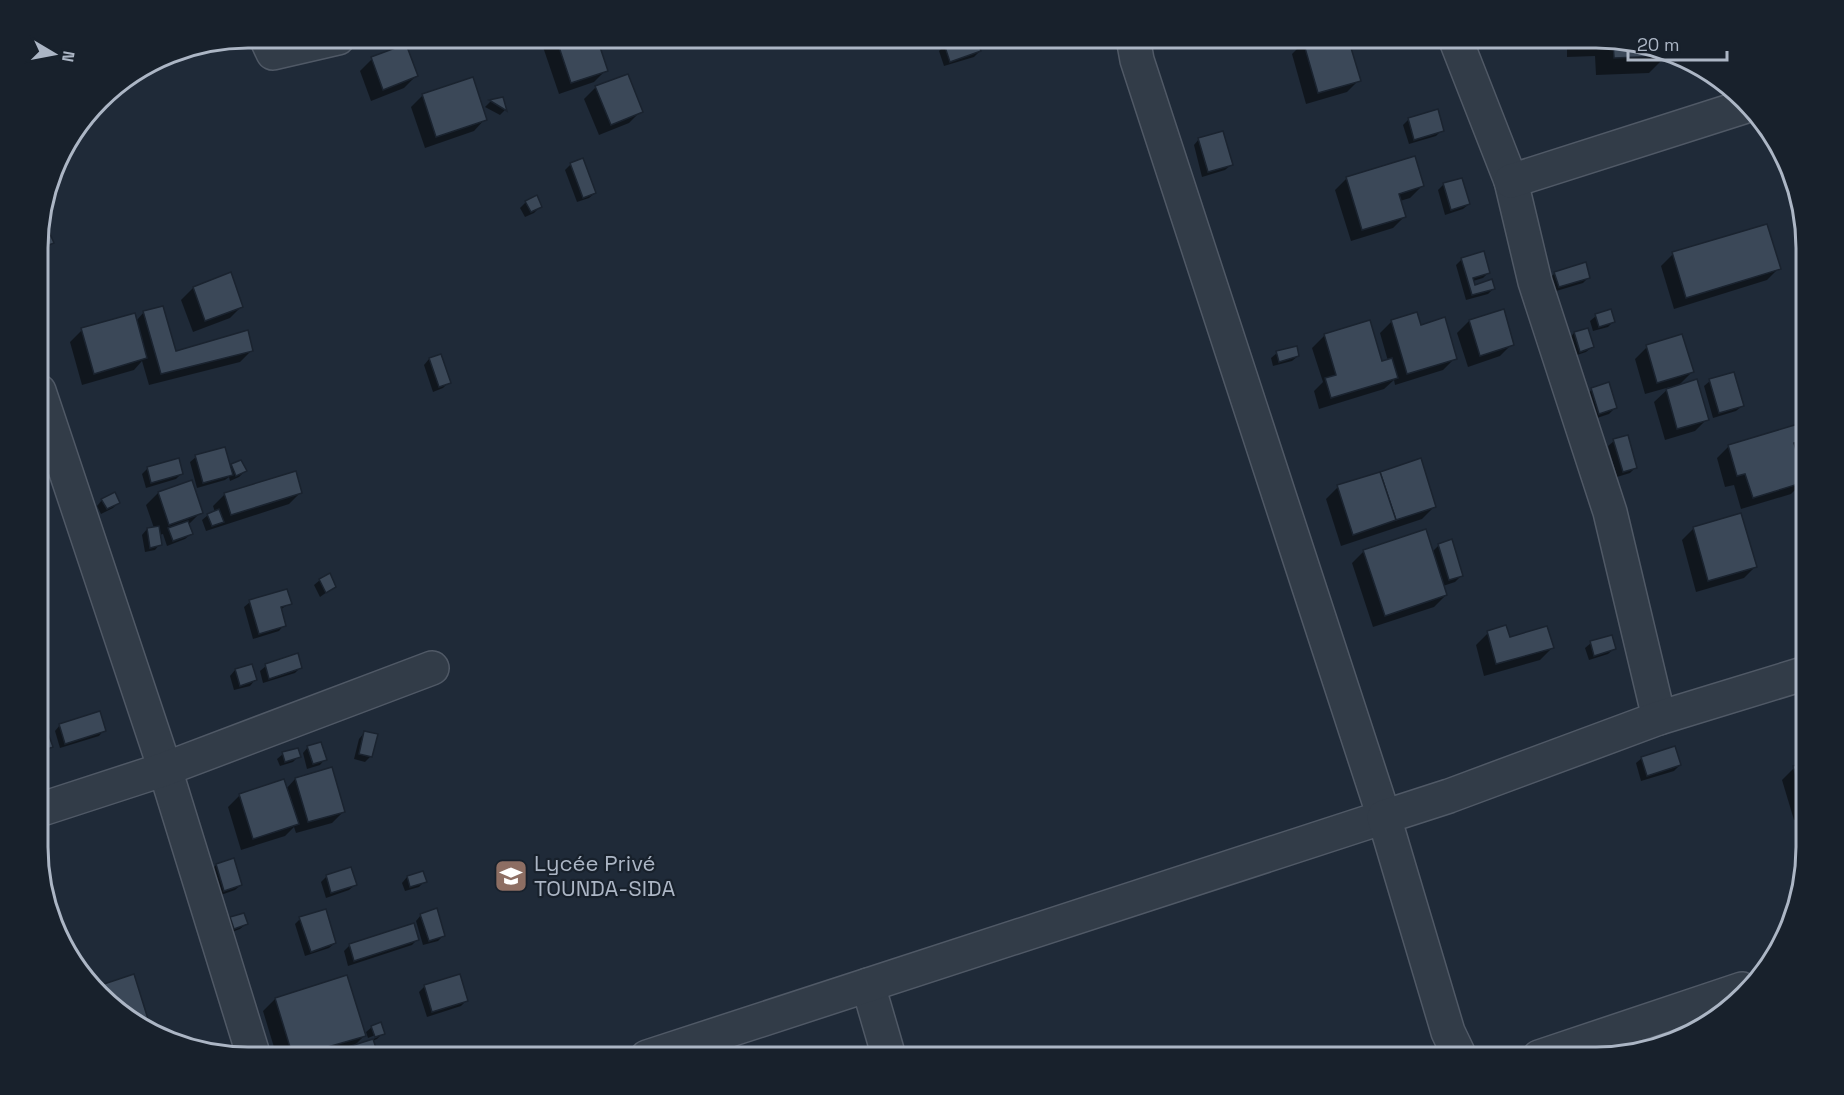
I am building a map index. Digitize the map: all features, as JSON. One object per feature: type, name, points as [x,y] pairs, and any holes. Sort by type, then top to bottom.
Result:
[{"type":"street","points":[[271,48],[273,52],[292,48]]},
{"type":"street","points":[[1135,48],[1140,71],[1384,817],[1448,1032],[1455,1047]]},
{"type":"street","points":[[1459,48],[1511,181],[1535,282],[1610,512],[1659,718]]},
{"type":"street","points":[[1511,181],[1738,108]]},
{"type":"street","points":[[48,418],[165,769],[251,1047]]},
{"type":"street","points":[[48,807],[165,769],[432,668]]},
{"type":"street","points":[[678,1047],[1449,796],[1659,718],[1796,676]]},
{"type":"street","points":[[868,986],[886,1047]]},
{"type":"street","points":[[1569,1047],[1733,992]]},
{"type":"building","points":[[395,48],[408,48],[418,76],[383,90],[371,57]]},
{"type":"building","points":[[559,48],[600,48],[608,71],[571,83]]},
{"type":"building","points":[[945,48],[980,48],[981,51],[950,62]]},
{"type":"building","points":[[1305,48],[1351,48],[1361,81],[1318,93]]},
{"type":"building","points":[[1613,49],[1653,56],[1614,58]]},
{"type":"building","points":[[628,74],[643,112],[611,125],[595,86]]},
{"type":"building","points":[[473,77],[487,120],[436,137],[422,94]]},
{"type":"building","points":[[503,97],[507,111],[489,100]]},
{"type":"building","points":[[1438,109],[1444,131],[1414,140],[1408,118]]},
{"type":"building","points":[[1223,131],[1233,165],[1208,172],[1198,138]]},
{"type":"building","points":[[1415,156],[1424,186],[1399,194],[1406,217],[1362,230],[1346,177]]},
{"type":"building","points":[[583,158],[596,193],[583,198],[570,163]]},
{"type":"building","points":[[1462,178],[1470,204],[1451,210],[1443,183]]},
{"type":"building","points":[[537,195],[542,207],[531,212],[525,201]]},
{"type":"building","points":[[1767,224],[1781,269],[1686,298],[1672,252]]},
{"type":"building","points":[[49,232],[54,243],[48,245]]},
{"type":"building","points":[[1484,251],[1490,273],[1473,278],[1475,285],[1492,279],[1495,289],[1472,295],[1461,258]]},
{"type":"building","points":[[1586,262],[1590,278],[1559,287],[1554,272]]},
{"type":"building","points":[[231,272],[243,307],[205,321],[193,287]]},
{"type":"building","points":[[163,306],[176,351],[248,330],[253,351],[161,374],[143,311]]},
{"type":"building","points":[[1504,309],[1514,345],[1480,356],[1469,320]]},
{"type":"building","points":[[1611,309],[1615,322],[1599,327],[1595,314]]},
{"type":"building","points":[[1417,312],[1421,325],[1445,317],[1457,359],[1407,374],[1391,320]]},
{"type":"building","points":[[135,313],[147,358],[94,374],[81,328]]},
{"type":"building","points":[[1370,320],[1382,361],[1392,358],[1398,378],[1331,398],[1325,378],[1336,375],[1324,334]]},
{"type":"building","points":[[1588,328],[1594,347],[1580,352],[1574,332]]},
{"type":"building","points":[[1682,334],[1694,372],[1657,383],[1646,345]]},
{"type":"building","points":[[1297,346],[1299,356],[1279,362],[1276,351]]},
{"type":"building","points":[[441,354],[451,383],[439,387],[429,358]]},
{"type":"building","points":[[1734,372],[1744,406],[1719,413],[1709,379]]},
{"type":"building","points":[[1697,379],[1709,420],[1677,429],[1666,389]]},
{"type":"building","points":[[1609,382],[1617,408],[1599,414],[1591,388]]},
{"type":"building","points":[[1796,425],[1796,443],[1794,443],[1796,485],[1753,498],[1745,474],[1737,476],[1728,445]]},
{"type":"building","points":[[1628,435],[1637,468],[1623,472],[1613,439]]},
{"type":"building","points":[[225,447],[233,475],[203,483],[195,455]]},
{"type":"building","points":[[179,458],[183,474],[151,483],[147,467]]},
{"type":"building","points":[[1421,458],[1436,507],[1396,520],[1380,472]]},
{"type":"building","points":[[241,460],[247,471],[236,476],[231,464]]},
{"type":"building","points":[[296,471],[302,493],[231,515],[224,493]]},
{"type":"building","points":[[1380,472],[1396,520],[1353,535],[1337,485]]},
{"type":"building","points":[[192,480],[203,513],[169,525],[158,492]]},
{"type":"building","points":[[115,492],[120,503],[107,509],[101,499]]},
{"type":"building","points":[[219,509],[224,522],[212,526],[207,514]]},
{"type":"building","points":[[1741,513],[1757,567],[1708,581],[1693,527]]},
{"type":"building","points":[[188,521],[193,534],[173,541],[168,528]]},
{"type":"building","points":[[159,526],[162,545],[150,548],[147,528]]},
{"type":"building","points":[[1426,529],[1447,595],[1385,616],[1363,550]]},
{"type":"building","points":[[1452,539],[1463,576],[1449,580],[1438,544]]},
{"type":"building","points":[[330,573],[336,587],[326,593],[319,579]]},
{"type":"building","points":[[287,589],[292,604],[281,607],[286,626],[259,634],[249,600]]},
{"type":"building","points":[[1506,625],[1510,637],[1547,626],[1554,648],[1496,664],[1487,631]]},
{"type":"building","points":[[1612,635],[1616,649],[1594,656],[1590,641]]},
{"type":"building","points":[[298,653],[302,668],[269,679],[265,664]]},
{"type":"building","points":[[252,664],[257,680],[240,686],[235,669]]},
{"type":"building","points":[[100,711],[106,731],[65,744],[59,724]]},
{"type":"building","points":[[364,731],[378,734],[372,757],[359,754]]},
{"type":"building","points":[[48,733],[53,747],[48,749]]},
{"type":"building","points":[[321,742],[327,760],[313,764],[307,746]]},
{"type":"building","points":[[1675,746],[1681,765],[1647,776],[1641,757]]},
{"type":"building","points":[[298,748],[301,757],[285,762],[282,752]]},
{"type":"building","points":[[332,767],[345,812],[308,822],[295,778]]},
{"type":"building","points":[[284,779],[299,824],[253,839],[239,794]]},
{"type":"building","points":[[234,858],[242,885],[224,891],[216,864]]},
{"type":"building","points":[[351,867],[357,885],[331,893],[326,875]]},
{"type":"building","points":[[423,871],[427,882],[410,887],[407,876]]},
{"type":"building","points":[[437,908],[445,936],[429,941],[420,914]]},
{"type":"building","points":[[326,909],[336,943],[311,952],[299,917]]},
{"type":"building","points":[[244,913],[248,924],[234,929],[230,917]]},
{"type":"building","points":[[414,923],[419,940],[354,961],[349,944]]},
{"type":"building","points":[[134,974],[148,1020],[126,1006],[103,984]]},
{"type":"building","points":[[460,974],[468,1001],[432,1012],[424,985]]},
{"type":"building","points":[[347,975],[366,1036],[328,1047],[290,1047],[275,998]]},
{"type":"building","points":[[381,1022],[385,1034],[375,1037],[371,1026]]},
{"type":"building","points":[[373,1039],[376,1047],[348,1047]]},
{"type":"place","name":"Lycée Privé TOUNDA-SIDA","points":[[511,876]]}]
